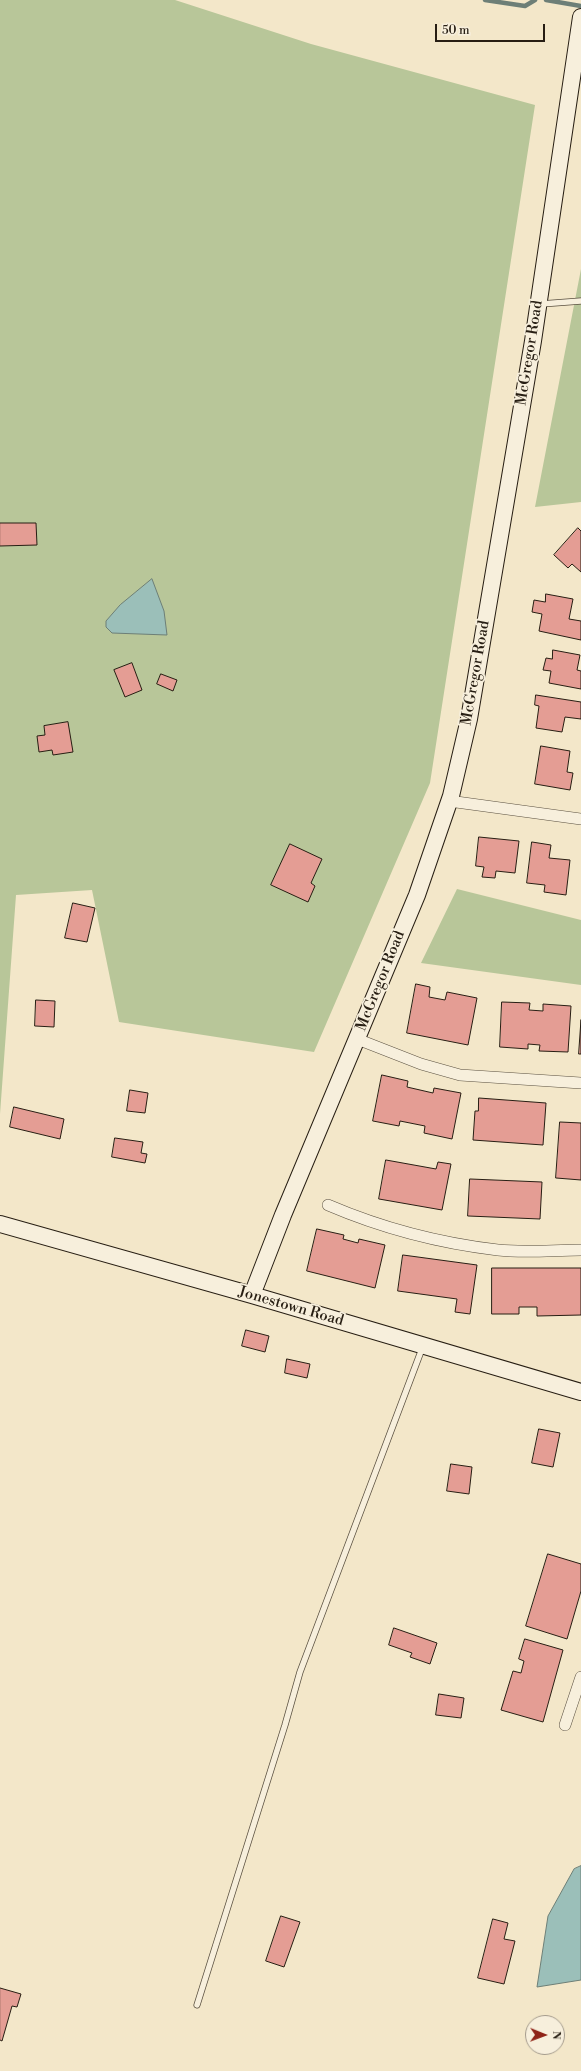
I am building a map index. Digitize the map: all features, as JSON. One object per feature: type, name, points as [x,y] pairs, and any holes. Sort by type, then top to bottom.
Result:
[{"type":"street","name":"McGregor Road","points":[[252,1295],[283,1215],[417,895],[449,801],[469,720],[538,304],[581,17]]},
{"type":"street","points":[[449,801],[581,819]]},
{"type":"street","points":[[357,1039],[421,1064],[460,1075],[581,1083]]},
{"type":"street","points":[[328,1205],[356,1217],[428,1240],[500,1250],[581,1250]]},
{"type":"street","name":"Jonestown Road","points":[[0,1224],[252,1295],[581,1392]]},
{"type":"street","points":[[565,1725],[581,1678]]},
{"type":"lane","points":[[538,304],[581,301]]},
{"type":"lane","points":[[197,2006],[285,1725],[300,1672],[423,1346]]},
{"type":"green space","points":[[0,0],[175,0],[311,44],[535,105],[430,783],[314,1052],[119,1022],[92,890],[16,895],[0,1114]]},
{"type":"green space","points":[[581,269],[581,502],[535,507]]},
{"type":"green space","points":[[457,889],[581,920],[581,985],[421,963]]},
{"type":"water","points":[[152,579],[164,611],[167,635],[112,633],[106,627],[106,621],[120,605]]},
{"type":"water","points":[[581,1866],[581,1980],[537,1987],[548,1916],[574,1869]]},
{"type":"building","points":[[0,523],[36,523],[37,545],[0,546]]},
{"type":"building","points":[[578,528],[581,531],[581,572],[572,564],[568,568],[554,555]]},
{"type":"building","points":[[546,594],[573,599],[569,619],[581,621],[581,640],[539,631],[542,614],[532,612],[534,600],[545,602]]},
{"type":"building","points":[[553,650],[580,655],[577,670],[581,671],[581,689],[549,683],[551,671],[543,670],[546,658],[552,659]]},
{"type":"building","points":[[132,663],[142,690],[125,697],[114,670]]},
{"type":"building","points":[[161,674],[177,680],[173,691],[157,684]]},
{"type":"building","points":[[536,695],[581,702],[581,719],[565,717],[562,732],[536,728],[539,706],[535,705]]},
{"type":"building","points":[[68,722],[73,752],[53,755],[52,750],[39,752],[37,736],[45,735],[44,726]]},
{"type":"building","points":[[541,746],[570,751],[567,772],[573,773],[570,790],[535,784]]},
{"type":"building","points":[[479,837],[519,841],[515,873],[496,871],[495,878],[482,877],[484,867],[476,866]]},
{"type":"building","points":[[532,842],[551,845],[549,858],[570,860],[566,895],[544,892],[545,885],[527,883]]},
{"type":"building","points":[[290,844],[322,859],[311,883],[315,886],[308,902],[271,885]]},
{"type":"building","points":[[73,903],[95,908],[87,942],[65,938]]},
{"type":"building","points":[[416,984],[430,987],[429,997],[445,1000],[447,992],[477,998],[468,1045],[407,1033]]},
{"type":"building","points":[[36,1000],[55,1001],[54,1027],[35,1026]]},
{"type":"building","points":[[502,1002],[530,1003],[529,1010],[543,1011],[543,1004],[571,1006],[568,1052],[539,1051],[540,1045],[528,1044],[528,1049],[500,1047]]},
{"type":"building","points":[[581,1020],[581,1054],[579,1054]]},
{"type":"building","points":[[382,1075],[408,1081],[407,1087],[433,1093],[434,1088],[461,1093],[452,1139],[424,1133],[425,1126],[400,1121],[399,1126],[373,1121]]},
{"type":"building","points":[[130,1090],[148,1093],[145,1113],[127,1111]]},
{"type":"building","points":[[479,1098],[546,1103],[543,1145],[473,1140],[475,1111],[478,1111]]},
{"type":"building","points":[[14,1107],[64,1119],[60,1139],[10,1127]]},
{"type":"building","points":[[560,1122],[581,1123],[581,1180],[556,1178]]},
{"type":"building","points":[[115,1138],[143,1142],[141,1153],[147,1154],[145,1163],[112,1157]]},
{"type":"building","points":[[386,1160],[436,1169],[438,1162],[451,1164],[442,1210],[379,1199]]},
{"type":"building","points":[[470,1179],[542,1182],[540,1219],[468,1216]]},
{"type":"building","points":[[317,1229],[344,1235],[343,1239],[358,1243],[359,1239],[385,1245],[375,1288],[307,1271]]},
{"type":"building","points":[[403,1255],[477,1265],[470,1314],[455,1312],[457,1299],[398,1291]]},
{"type":"building","points":[[492,1268],[581,1268],[581,1315],[537,1316],[537,1307],[519,1307],[519,1314],[492,1314]]},
{"type":"building","points":[[246,1330],[269,1336],[265,1352],[242,1346]]},
{"type":"building","points":[[287,1359],[310,1364],[307,1378],[285,1373]]},
{"type":"building","points":[[539,1429],[560,1433],[553,1467],[532,1463]]},
{"type":"building","points":[[451,1464],[472,1467],[469,1494],[447,1491]]},
{"type":"building","points":[[548,1554],[581,1564],[581,1591],[567,1639],[526,1626]]},
{"type":"building","points":[[394,1628],[437,1643],[430,1664],[410,1657],[412,1653],[389,1645]]},
{"type":"building","points":[[525,1639],[563,1650],[543,1722],[501,1710],[513,1671],[521,1673],[524,1661],[519,1659]]},
{"type":"building","points":[[439,1694],[464,1698],[461,1718],[436,1715]]},
{"type":"building","points":[[281,1916],[300,1922],[284,1967],[266,1961]]},
{"type":"building","points":[[493,1919],[508,1923],[504,1939],[515,1941],[504,1984],[478,1978]]},
{"type":"building","points":[[0,1988],[21,1994],[17,2007],[12,2006],[2,2041],[0,2040]]},
{"type":"waterway","points":[[485,0],[525,6],[535,0]]},
{"type":"waterway","points":[[546,0],[581,6]]}]
